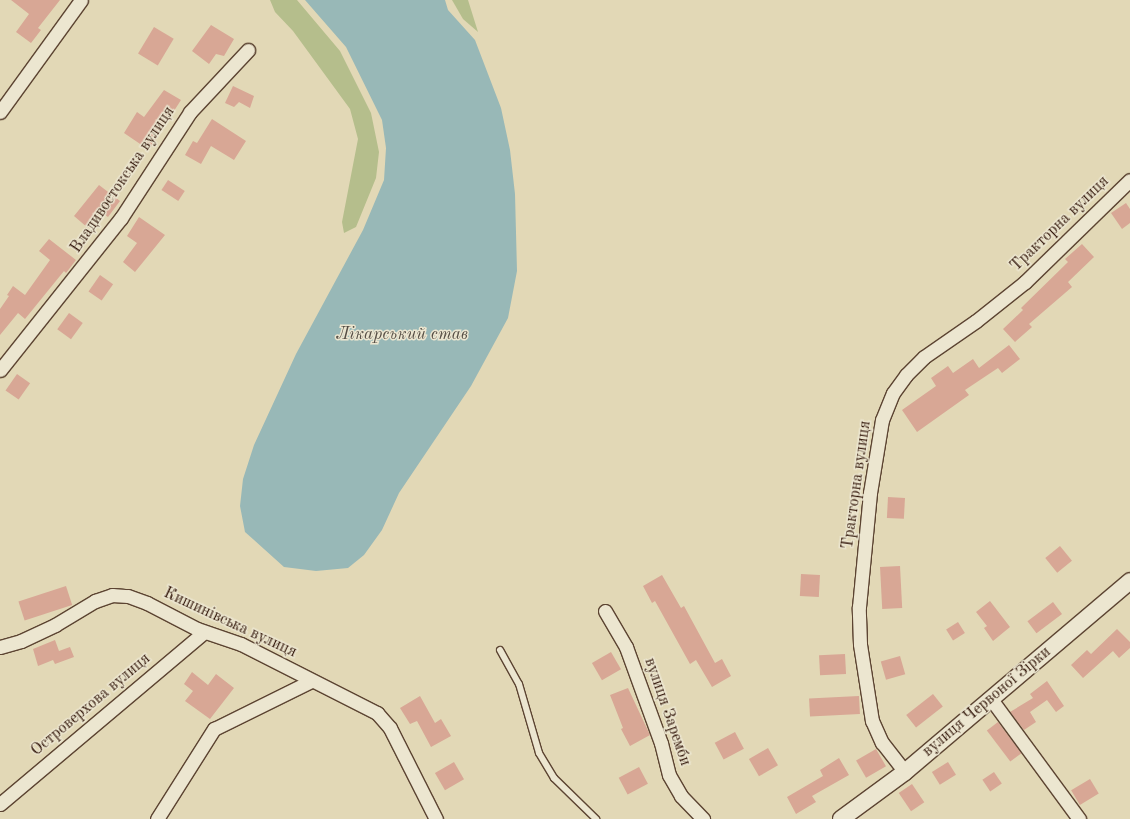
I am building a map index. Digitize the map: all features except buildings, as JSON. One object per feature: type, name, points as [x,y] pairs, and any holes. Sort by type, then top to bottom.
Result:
[{"type":"street","points":[[0,112],[81,0]]},
{"type":"street","name":"Владивостокська вулиця","points":[[0,370],[121,218],[190,112],[248,50]]},
{"type":"street","name":"Тракторна вулиця","points":[[905,772],[882,743],[872,721],[860,644],[859,607],[870,493],[882,420],[893,393],[920,362],[1025,282],[1130,180]]},
{"type":"street","name":"вулиця Червоної Зірки","points":[[841,819],[905,772],[1130,581]]},
{"type":"street","name":"Кишинівська вулиця","points":[[0,647],[21,641],[55,626],[95,601],[112,595],[128,596],[147,602],[204,632],[241,644],[376,713],[390,728],[436,819]]},
{"type":"street","name":"вулиця Заремби","points":[[604,611],[626,647],[661,743],[669,775],[681,796],[703,819]]},
{"type":"street","name":"Островерхова вулиця","points":[[0,804],[204,632]]},
{"type":"street","points":[[157,819],[214,729],[311,681]]},
{"type":"street","points":[[991,699],[1079,819]]},
{"type":"lane","points":[[500,650],[519,684],[539,753],[554,778],[596,819]]},
{"type":"green space","points":[[270,0],[297,0],[340,51],[371,113],[379,152],[376,178],[356,227],[344,233],[342,222],[358,139],[350,109],[293,31],[275,12]]},
{"type":"green space","points":[[452,0],[468,0],[478,32],[463,19]]},
{"type":"water","name":"Лікарський став","points":[[305,0],[445,0],[448,10],[475,40],[501,108],[510,150],[515,194],[517,271],[508,318],[471,386],[399,493],[382,530],[364,555],[348,568],[316,571],[284,567],[245,532],[240,506],[243,479],[254,445],[296,354],[363,230],[384,180],[386,148],[382,120],[346,47]]}]
